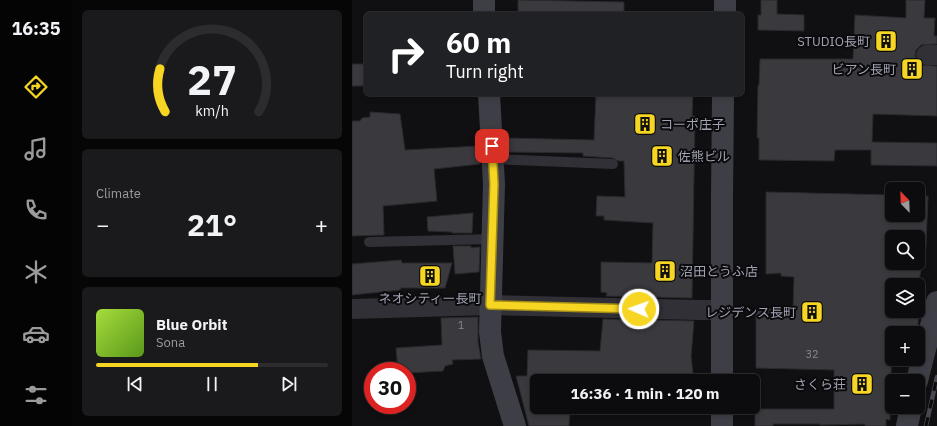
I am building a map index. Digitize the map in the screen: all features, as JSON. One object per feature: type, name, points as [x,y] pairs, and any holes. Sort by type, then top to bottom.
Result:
[{"type":"street","points":[[484,0],[484,12]]},
{"type":"street","points":[[725,12],[726,0]]},
{"type":"street","points":[[489,96],[494,184],[490,332],[493,356],[515,426]]},
{"type":"street","points":[[722,374],[722,197],[724,96]]},
{"type":"street","points":[[919,374],[937,302]]},
{"type":"street","points":[[352,310],[490,305],[722,310]]},
{"type":"street","points":[[722,414],[722,426]]},
{"type":"street","points":[[907,426],[910,414]]},
{"type":"lane","points":[[492,159],[613,164]]},
{"type":"lane","points":[[369,242],[493,239]]},
{"type":"building","points":[[518,0],[624,2],[624,12],[518,12]]},
{"type":"building","points":[[761,0],[777,0],[777,14],[804,15],[804,31],[758,30],[758,15],[761,15]]},
{"type":"building","points":[[906,0],[925,0],[924,18],[935,18],[934,36],[937,36],[937,44],[921,45],[916,50],[915,55],[916,61],[921,65],[937,66],[937,116],[873,114],[872,142],[937,143],[937,166],[871,165],[871,150],[835,150],[834,161],[759,160],[759,138],[757,138],[760,59],[853,59],[855,15],[906,18]]},
{"type":"building","points":[[352,64],[364,64],[364,86],[352,86]]},
{"type":"building","points":[[596,96],[693,96],[692,116],[695,116],[692,298],[606,296],[607,293],[601,292],[601,262],[652,263],[653,223],[604,220],[604,216],[596,216],[597,196],[625,197],[624,161],[618,161],[613,158],[583,156],[583,153],[506,152],[506,138],[594,140]]},
{"type":"building","points":[[370,112],[400,114],[405,150],[479,146],[480,164],[434,169],[437,201],[383,206],[384,235],[352,236],[352,121],[360,121],[362,118],[370,117]]},
{"type":"building","points":[[766,192],[885,195],[885,222],[925,222],[925,196],[928,196],[925,252],[925,230],[885,230],[885,270],[921,270],[919,278],[885,278],[885,318],[918,318],[918,326],[885,326],[885,366],[891,366],[891,374],[885,374],[885,414],[890,414],[890,420],[886,419],[886,426],[865,426],[865,424],[773,424],[773,426],[755,426],[755,414],[760,414],[760,409],[834,409],[834,370],[756,368],[756,310],[769,311],[769,309],[793,309],[794,277],[781,276],[781,273],[766,274]]},
{"type":"building","points":[[473,213],[472,233],[428,231],[427,217]]},
{"type":"building","points":[[453,246],[471,246],[471,248],[480,247],[479,272],[455,274]]},
{"type":"building","points":[[401,260],[402,263],[452,263],[445,288],[401,288],[400,290],[352,295],[352,264]]},
{"type":"building","points":[[478,317],[478,342],[481,359],[452,360],[453,364],[445,366],[443,371],[416,372],[416,362],[397,362],[396,348],[442,345],[441,318]]},
{"type":"building","points":[[603,319],[694,321],[691,357],[693,374],[530,374],[530,414],[570,414],[569,426],[529,426],[516,376],[527,376],[528,350],[600,351]]},
{"type":"railway","points":[[926,426],[937,377]]},
{"type":"place","name":"STUDIO長町","points":[[886,41]]},
{"type":"place","name":"ビアン長町","points":[[912,69]]},
{"type":"place","name":"コーポ庄子","points":[[645,124]]},
{"type":"place","name":"佐熊ビル","points":[[662,156]]},
{"type":"place","name":"沼田とうふ店","points":[[665,271]]},
{"type":"place","name":"ネオシティー長町","points":[[430,276]]},
{"type":"place","name":"レジデンス長町","points":[[812,312]]},
{"type":"place","name":"さくら荘","points":[[862,384]]},
{"type":"route","points":[[492,146],[494,184],[490,305],[639,309]]}]
